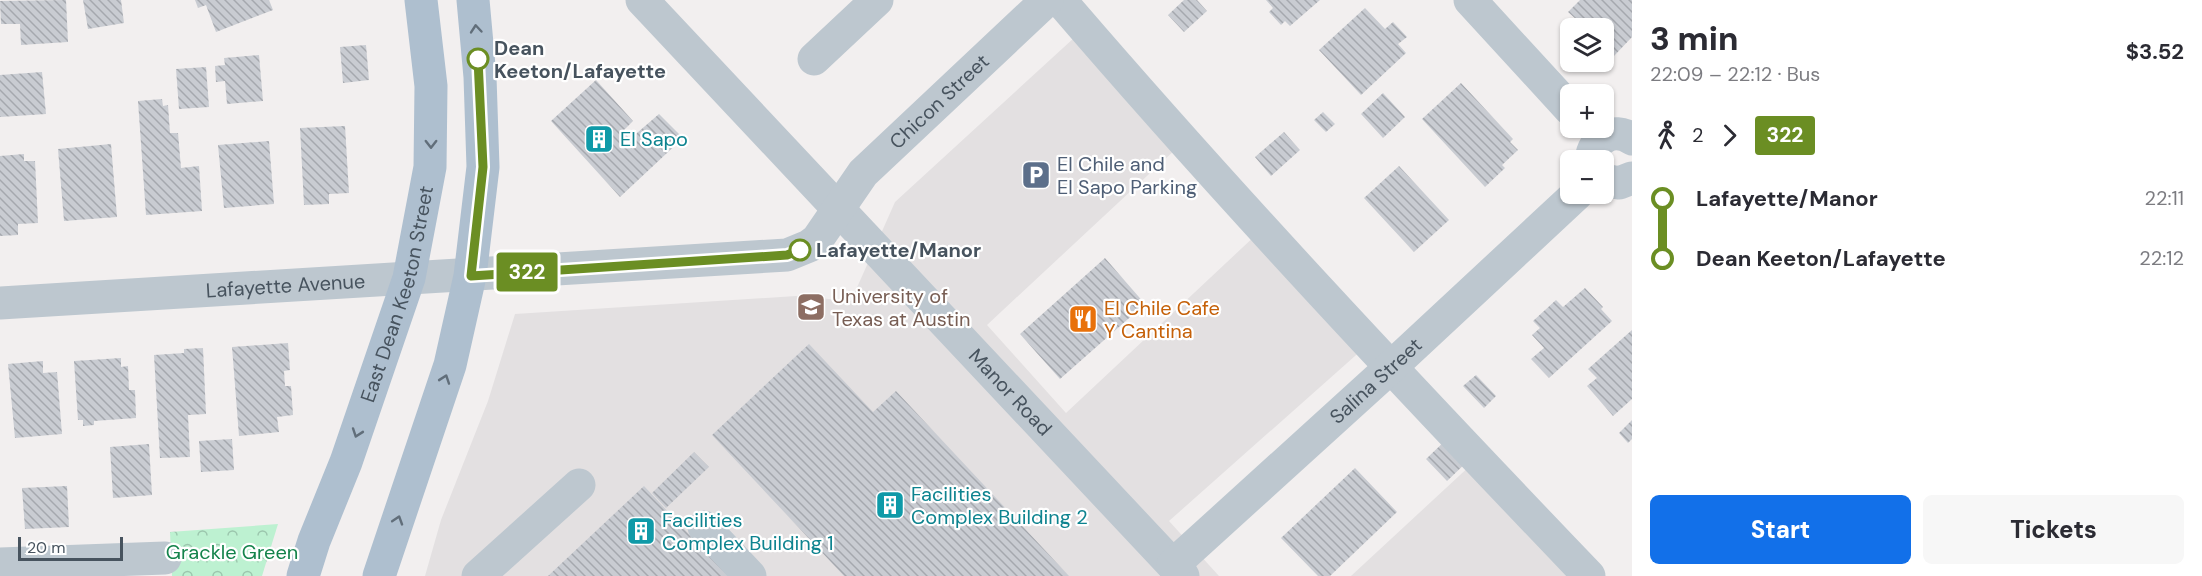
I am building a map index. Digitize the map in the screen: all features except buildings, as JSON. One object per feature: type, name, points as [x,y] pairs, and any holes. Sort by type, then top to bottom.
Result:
[{"type":"main road","name":"East Dean Keeton Street","points":[[303,576],[314,541],[346,462],[409,278],[430,167],[431,86],[421,0]]},
{"type":"main road","points":[[380,576],[450,365],[471,276],[483,167],[480,77],[473,0]]},
{"type":"street","name":"Manor Road","points":[[642,0],[1178,570]]},
{"type":"street","name":"Chicon Street","points":[[839,209],[863,173],[1047,0]]},
{"type":"street","points":[[1060,0],[1186,145],[1390,368],[1589,576]]},
{"type":"street","points":[[1470,0],[1560,98]]},
{"type":"street","points":[[814,59],[864,4]]},
{"type":"street","points":[[1593,143],[1613,133],[1632,139]]},
{"type":"street","points":[[1614,182],[1619,183],[1632,178]]},
{"type":"street","name":"Salina Street","points":[[1178,570],[1566,204]]},
{"type":"street","name":"Lafayette Avenue","points":[[0,303],[787,255],[817,240],[839,209]]},
{"type":"street","points":[[478,576],[579,485]]},
{"type":"street","points":[[704,527],[750,576]]},
{"type":"street","points":[[0,564],[165,558]]},
{"type":"shaded area","name":"University of Texas at Austin","points":[[1075,37],[1177,148],[987,325],[1066,413],[1258,233],[1364,348],[1169,521],[1219,576],[425,576],[441,520],[488,401],[515,314],[796,296],[851,301],[895,202]]},
{"type":"shaded area","points":[[1473,463],[1580,576],[1351,576]]},
{"type":"green space","name":"Grackle Green","points":[[278,524],[262,576],[172,576],[170,532]]},
{"type":"bus line","name":"322","points":[[478,59],[483,167],[471,276],[787,255],[800,250]]},
{"type":"place","name":"Dean Keeton/Lafayette","points":[[478,59]]},
{"type":"place","name":"El Sapo","points":[[599,139]]},
{"type":"place","name":"El Chile and El Sapo Parking","points":[[1036,175]]},
{"type":"place","name":"Lafayette/Manor","points":[[800,250]]},
{"type":"place","name":"University of Texas at Austin","points":[[811,307]]},
{"type":"place","name":"El Chile Cafe Y Cantina","points":[[1083,319]]},
{"type":"place","name":"Facilities Complex Building 2","points":[[890,505]]},
{"type":"place","name":"Facilities Complex Building 1","points":[[641,531]]}]
